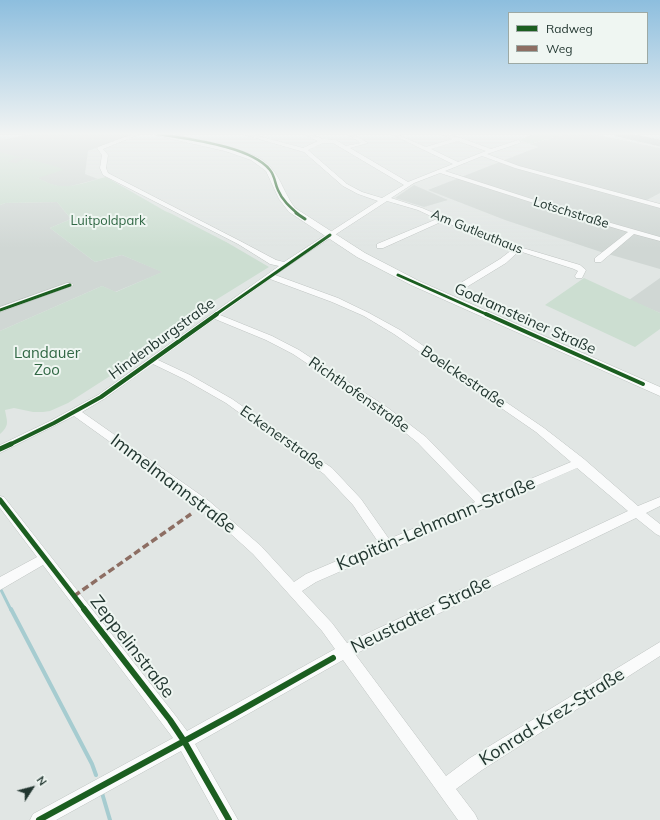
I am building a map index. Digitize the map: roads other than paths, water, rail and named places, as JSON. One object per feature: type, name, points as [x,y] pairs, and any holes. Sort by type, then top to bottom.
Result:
[{"type":"street","points":[[104,172],[105,174],[240,243],[273,262],[285,265]]},
{"type":"street","name":"Godramsteiner Straße","points":[[271,172],[279,193],[289,207],[367,258],[411,281],[660,392]]},
{"type":"street","name":"Am Gutleuthaus","points":[[331,172],[345,185],[360,192],[420,209],[478,235],[517,249],[577,267],[582,270],[579,276]]},
{"type":"street","points":[[386,172],[408,185]]},
{"type":"street","name":"Hindenburgstraße","points":[[0,448],[75,412],[101,397],[285,265],[408,185],[437,172]]},
{"type":"street","name":"Lotschstraße","points":[[444,172],[545,205],[660,239]]},
{"type":"street","points":[[533,172],[660,206]]},
{"type":"street","points":[[380,246],[442,219]]},
{"type":"street","name":"Lotschstraße","points":[[598,260],[633,231]]},
{"type":"street","points":[[462,286],[503,262],[517,249]]},
{"type":"street","name":"Boelckestraße","points":[[269,276],[324,295],[388,326],[526,420],[580,462],[660,531]]},
{"type":"street","points":[[0,310],[70,285]]},
{"type":"street","name":"Richthofenstraße","points":[[214,316],[254,332],[290,349],[384,410],[422,440],[484,504]]},
{"type":"street","name":"Eckenerstraße","points":[[153,361],[187,377],[229,401],[328,471],[357,502],[387,545]]},
{"type":"street","name":"Immelmannstraße","points":[[75,412],[207,505],[240,533],[294,589],[327,627],[469,820]]},
{"type":"street","name":"Kapitän-Lehmann-Straße","points":[[294,589],[311,578],[580,462]]},
{"type":"street","name":"Zeppelinstraße","points":[[0,500],[170,720],[184,741],[229,820]]},
{"type":"street","name":"Neustadter Straße","points":[[39,820],[344,652],[660,501]]},
{"type":"street","points":[[4,582],[45,558]]},
{"type":"street","name":"Konrad-Krez-Straße","points":[[445,787],[476,764],[660,648]]},
{"type":"waterway","points":[[0,588],[11,610]]},
{"type":"waterway","points":[[11,609],[92,764],[96,775]]},
{"type":"waterway","points":[[102,793],[110,820]]},
{"type":"park label","name":"Luitpoldpark","points":[[108,221]]},
{"type":"park label","name":"Landauer Zoo","points":[[47,362]]}]
